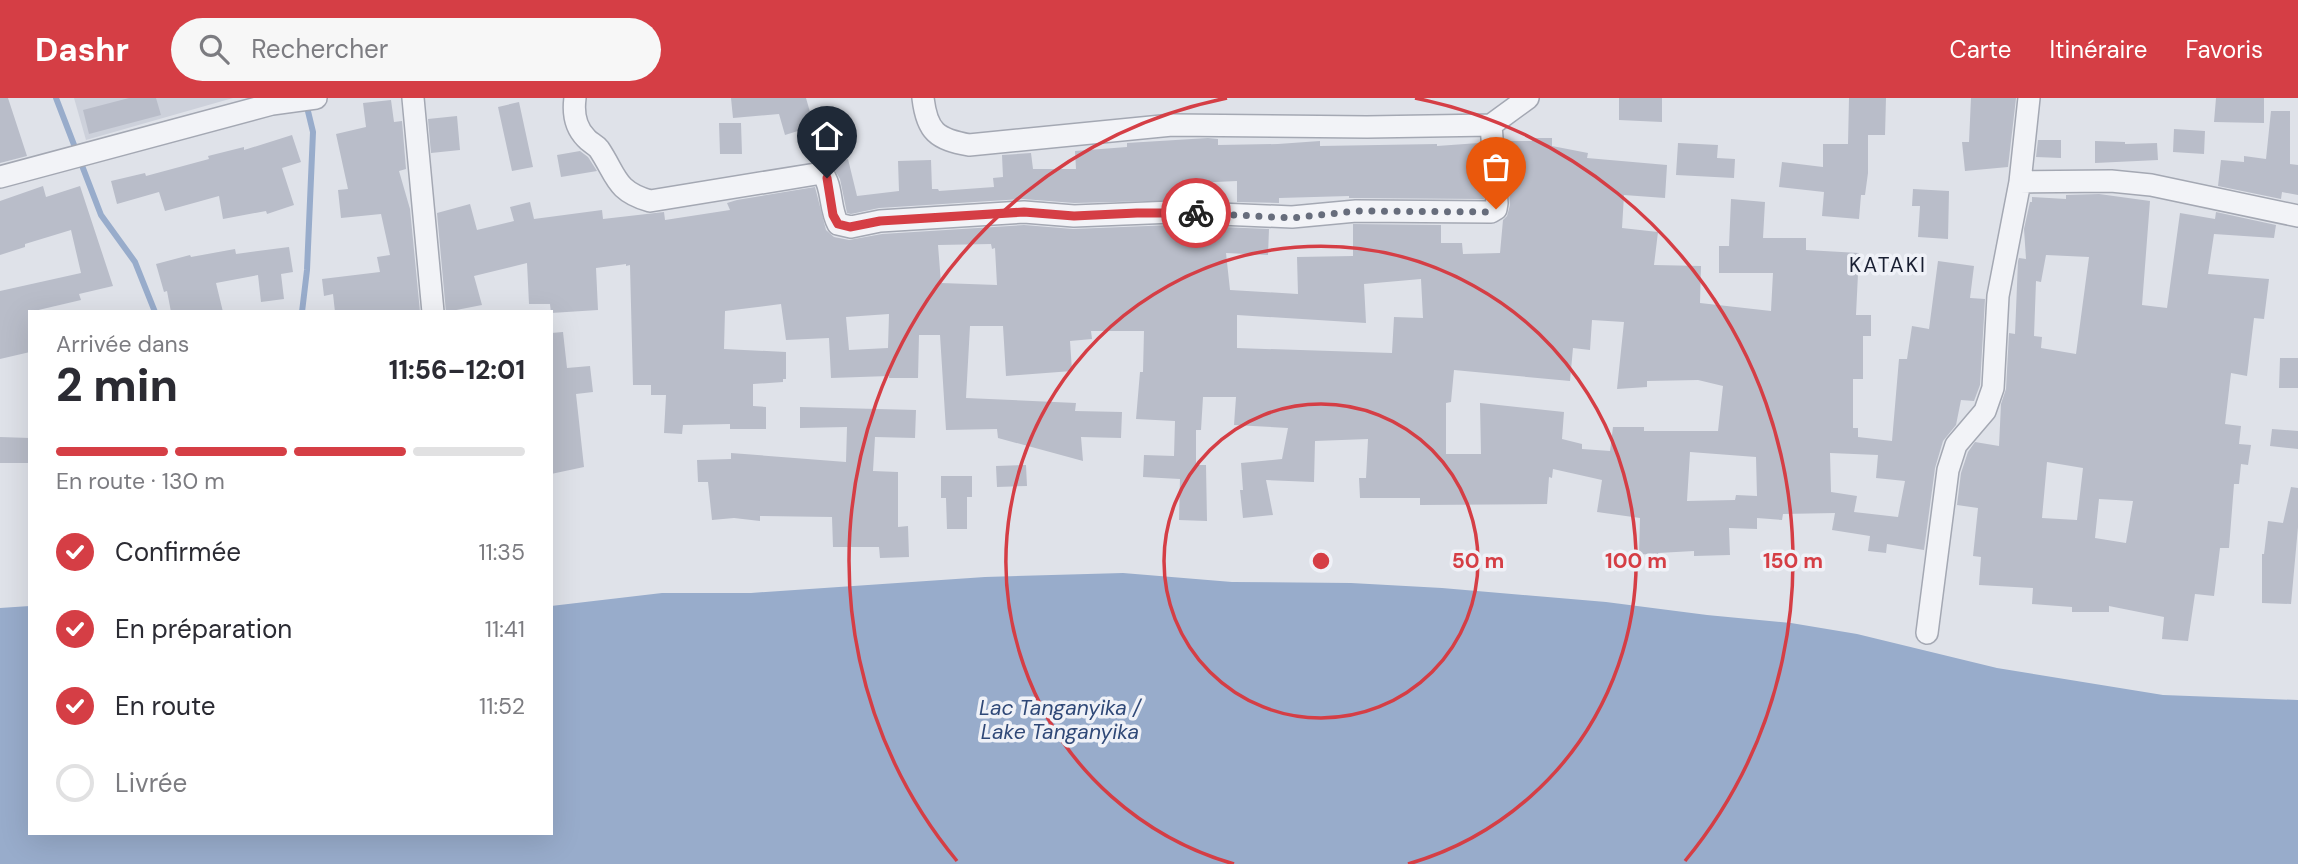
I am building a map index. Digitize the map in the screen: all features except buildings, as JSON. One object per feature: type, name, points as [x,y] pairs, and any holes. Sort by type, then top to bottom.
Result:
[{"type":"street","points":[[0,177],[272,104],[316,98]]},
{"type":"street","points":[[413,98],[433,310]]},
{"type":"street","points":[[575,98],[573,107],[576,124],[587,139],[597,146],[622,187],[632,196],[650,201],[822,173],[827,178],[833,215],[838,224],[850,227],[880,221],[1024,212],[1074,216],[1173,212],[1292,218],[1356,211],[1491,212],[1496,209],[1497,203],[1491,125]]},
{"type":"street","points":[[923,98],[926,119],[943,140],[969,145],[1172,125],[1491,125],[1528,98]]},
{"type":"street","points":[[1927,633],[1948,470],[1956,445],[1985,411],[1993,388],[1998,296],[2020,182],[2029,98]]},
{"type":"street","points":[[2020,182],[2111,181],[2151,185],[2298,216]]},
{"type":"shaded area","points":[[74,98],[233,98],[86,140]]},
{"type":"water","name":"Lac Tanganyika / Lake Tanganyika","points":[[1123,573],[1232,582],[1351,583],[1442,588],[1606,602],[1791,623],[1857,634],[1997,668],[2163,695],[2298,700],[2298,864],[0,864],[0,608],[28,606],[28,835],[553,835],[553,606],[662,593],[751,593],[985,577]]},
{"type":"waterway","points":[[56,98],[101,215],[135,262],[154,310]]},
{"type":"waterway","points":[[302,310],[307,270],[313,132],[306,103]]},
{"type":"way so far","points":[[1196,213],[1292,218],[1356,211],[1454,214],[1491,212],[1496,209]]},
{"type":"district","name":"KATAKI","points":[[1888,265]]},
{"type":"route","points":[[827,178],[833,215],[838,224],[850,227],[880,221],[1024,212],[1074,216],[1196,213]]}]
